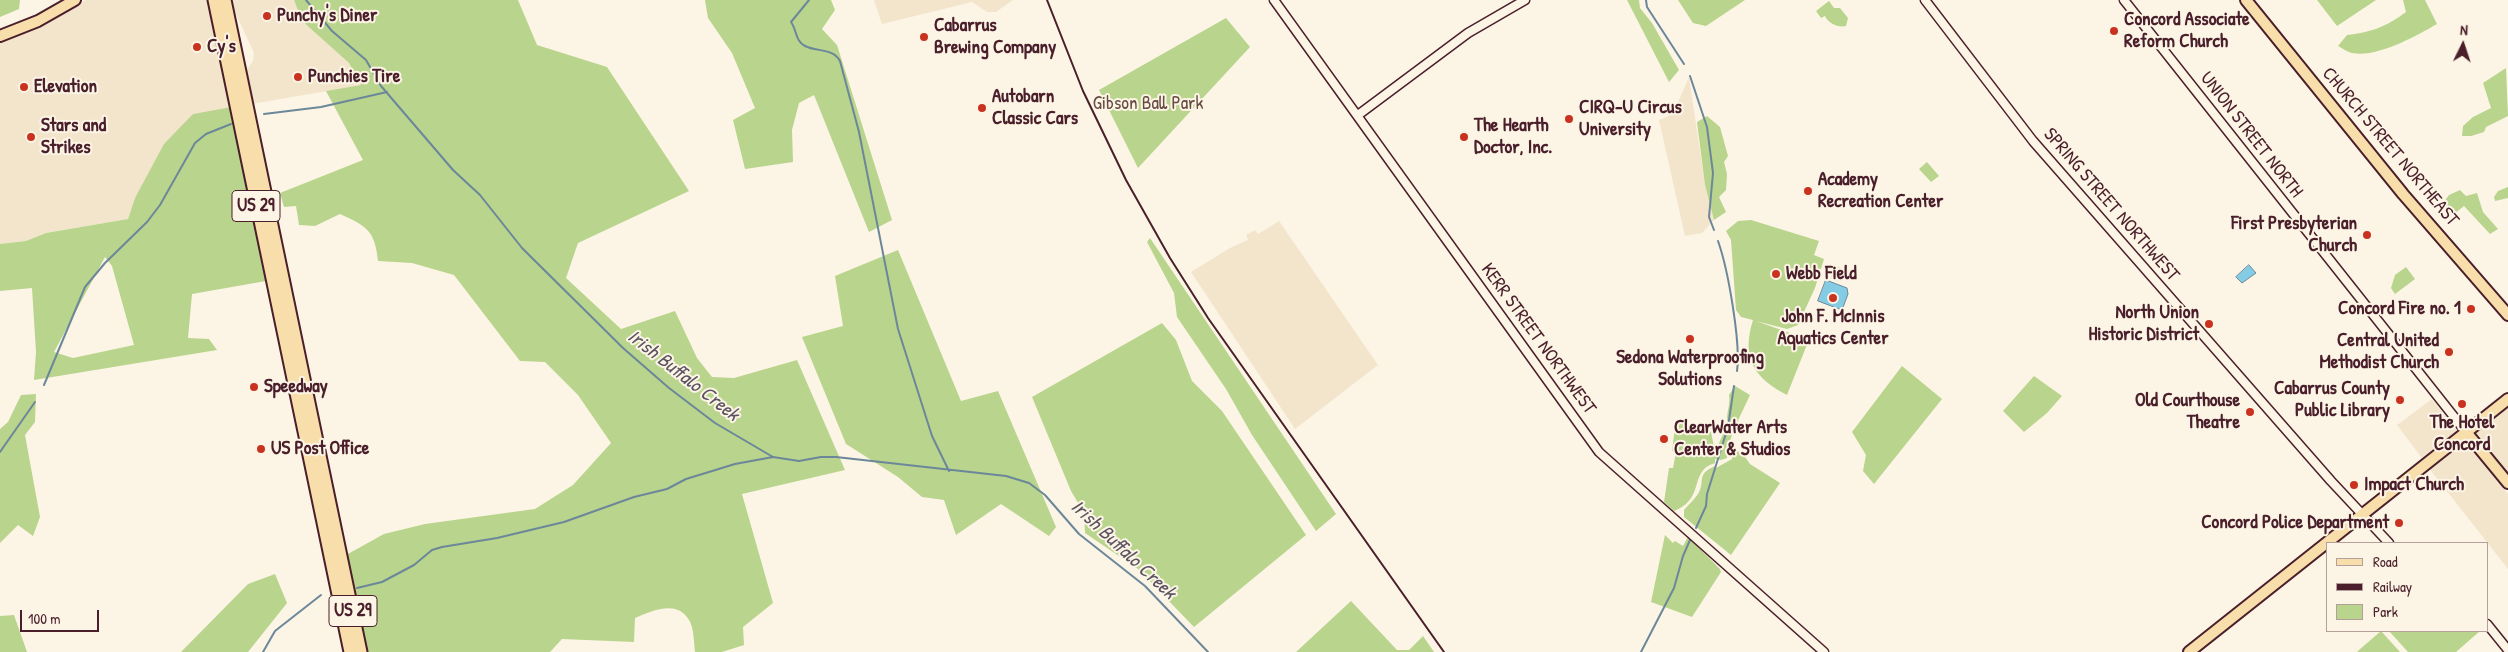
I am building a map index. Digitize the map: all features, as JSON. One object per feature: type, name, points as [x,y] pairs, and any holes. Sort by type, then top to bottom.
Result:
[{"type":"highway","name":"US 29","points":[[214,0],[242,102],[248,113],[361,652]]},
{"type":"highway","points":[[218,0],[234,68]]},
{"type":"highway","name":"US 29","points":[[225,0],[234,68],[350,652]]},
{"type":"main road","points":[[0,36],[38,21],[76,0]]},
{"type":"main road","name":"CHURCH STREET NORTHEAST","points":[[2246,0],[2403,194],[2473,272],[2508,315]]},
{"type":"main road","points":[[2327,542],[2508,399]]},
{"type":"main road","points":[[2466,432],[2508,483]]},
{"type":"main road","points":[[2189,652],[2326,543]]},
{"type":"street","name":"KERR STREET NORTHWEST","points":[[1274,0],[1599,452],[1824,652]]},
{"type":"street","points":[[1358,115],[1468,33],[1525,0]]},
{"type":"street","name":"SPRING STREET NORTHWEST","points":[[1925,0],[2033,141],[2361,515],[2389,542]]},
{"type":"street","name":"UNION STREET NORTH","points":[[2124,0],[2466,432]]},
{"type":"street","points":[[2488,625],[2508,650]]},
{"type":"shaded area","points":[[86,0],[210,0],[231,107],[193,114],[135,198],[128,219],[46,233],[26,241],[0,244],[0,39],[48,20]]},
{"type":"shaded area","points":[[232,0],[294,0],[302,21],[349,63],[361,85],[252,104],[246,71],[253,61],[254,53],[235,12]]},
{"type":"shaded area","points":[[874,0],[1013,0],[996,12],[987,12],[972,2],[882,24]]},
{"type":"shaded area","points":[[1689,77],[1705,185],[1714,220],[1702,233],[1685,236],[1659,120],[1673,114]]},
{"type":"shaded area","points":[[1279,221],[1378,365],[1295,429],[1191,272],[1230,248],[1248,240],[1246,235],[1255,230],[1258,234]]},
{"type":"shaded area","points":[[2432,399],[2457,431],[2422,458],[2397,425]]},
{"type":"shaded area","points":[[2508,404],[2508,475],[2472,432]]},
{"type":"shaded area","points":[[2463,439],[2508,494],[2508,569],[2488,542],[2428,467]]},
{"type":"green space","points":[[0,0],[20,0],[19,9],[0,17]]},
{"type":"green space","points":[[294,0],[518,0],[537,45],[607,67],[689,191],[578,243],[566,278],[621,329],[675,311],[697,358],[712,377],[734,378],[797,360],[845,470],[742,494],[773,603],[743,627],[744,645],[722,652],[695,652],[693,631],[689,620],[678,610],[664,608],[635,618],[634,642],[562,639],[550,652],[367,652],[346,555],[384,534],[425,524],[535,509],[573,485],[611,443],[578,395],[545,362],[520,361],[454,275],[412,263],[378,261],[372,236],[357,222],[340,214],[315,226],[299,225],[296,206],[284,207],[280,193],[363,160],[326,91],[361,85],[349,63],[302,21]]},
{"type":"green space","points":[[705,0],[831,0],[835,10],[822,29],[837,45],[892,220],[869,232],[814,95],[799,103],[792,130],[793,162],[745,169],[733,120],[755,108],[732,53],[708,18]]},
{"type":"green space","points":[[1627,0],[1639,0],[1640,8],[1652,23],[1679,70],[1669,82]]},
{"type":"green space","points":[[1678,0],[1745,0],[1706,26],[1693,23]]},
{"type":"green space","points":[[2317,0],[2376,0],[2337,26]]},
{"type":"green space","points":[[2403,0],[2425,0],[2437,24],[2396,45],[2373,52],[2352,53],[2338,46],[2347,35],[2378,28],[2392,22],[2406,12]]},
{"type":"green space","points":[[1829,1],[1834,8],[1840,8],[1848,18],[1846,26],[1834,24],[1828,21],[1825,16],[1821,18],[1816,11]]},
{"type":"green space","name":"Gibson Ball Park","points":[[1226,18],[1250,47],[1138,168],[1099,90]]},
{"type":"green space","points":[[2506,68],[2508,116],[2486,127],[2484,132],[2471,136],[2462,136],[2463,126],[2473,117],[2491,108],[2483,83]]},
{"type":"green space","points":[[231,107],[266,281],[192,294],[188,338],[209,339],[217,350],[34,380],[36,352],[32,288],[0,291],[0,244],[26,241],[46,233],[128,219],[135,198],[164,144],[193,114]],"holes":[[[105,257],[112,266],[134,345],[73,358],[54,352]]]},
{"type":"green space","points":[[1707,116],[1720,127],[1728,156],[1724,162],[1727,174],[1726,190],[1719,197],[1726,212],[1714,220],[1705,185],[1697,122]]},
{"type":"green space","points":[[1927,162],[1939,176],[1931,182],[1919,169]]},
{"type":"green space","points":[[2508,187],[2508,198],[2495,201],[2494,197],[2498,191]]},
{"type":"green space","points":[[2460,190],[2466,196],[2477,193],[2483,212],[2498,229],[2490,234],[2464,206],[2454,214],[2444,202],[2449,195]]},
{"type":"green space","name":"Webb Field","points":[[1751,220],[1819,241],[1814,255],[1824,259],[1815,288],[1798,325],[1787,329],[1756,321],[1807,339],[1808,342],[1787,395],[1766,381],[1753,365],[1749,345],[1753,320],[1741,317],[1736,310],[1731,240],[1726,231],[1738,221]]},
{"type":"green space","points":[[1150,238],[1336,514],[1316,531],[1252,435],[1226,389],[1177,317],[1174,293],[1147,242]]},
{"type":"green space","points":[[898,250],[961,401],[998,391],[1056,527],[1049,536],[1001,504],[956,535],[944,500],[922,497],[898,477],[846,444],[802,337],[843,326],[835,276]]},
{"type":"green space","name":"John F. McInnis Aquatics Center","points":[[1832,265],[1846,270],[1843,278],[1839,277],[1838,281],[1831,278],[1832,274],[1829,273]]},
{"type":"green space","points":[[2406,267],[2415,279],[2395,294],[2391,288],[2395,275]]},
{"type":"green space","points":[[1162,323],[1176,340],[1192,381],[1222,411],[1306,535],[1194,627],[1138,569],[1085,533],[1084,513],[1071,491],[1032,397]]},
{"type":"green space","points":[[1902,366],[1942,399],[1874,484],[1863,471],[1866,455],[1852,432]]},
{"type":"green space","points":[[2034,376],[2062,396],[2047,413],[2024,432],[2003,411]]},
{"type":"green space","points":[[1735,386],[1750,395],[1734,429],[1728,447],[1727,458],[1715,459],[1715,463],[1702,472],[1690,500],[1684,506],[1674,511],[1664,502],[1669,468],[1673,468],[1676,452],[1672,451],[1676,419],[1711,432],[1715,452],[1728,423],[1729,395]]},
{"type":"green space","points":[[36,394],[35,422],[25,435],[40,517],[33,536],[18,525],[0,543],[0,429],[8,422],[21,395]]},
{"type":"green space","points":[[1730,448],[1743,454],[1750,464],[1780,483],[1731,555],[1684,517],[1684,510],[1698,494],[1705,472],[1732,459],[1733,453]]},
{"type":"green space","points":[[1665,535],[1673,543],[1675,541],[1683,546],[1688,537],[1721,572],[1692,617],[1651,602]]},
{"type":"green space","points":[[275,574],[287,603],[248,652],[181,652],[248,584]]},
{"type":"green space","points":[[1351,601],[1397,650],[1409,650],[1423,636],[1434,652],[1296,652]]},
{"type":"green space","points":[[14,615],[27,652],[0,652],[0,616]]},
{"type":"green space","points":[[2382,632],[2400,652],[2357,652]]},
{"type":"green space","points":[[2390,632],[2479,632],[2456,652],[2408,652]]},
{"type":"water","points":[[2249,265],[2256,273],[2242,283],[2236,277]]},
{"type":"water","name":"John F. McInnis Aquatics Center","points":[[1826,280],[1847,288],[1848,294],[1842,310],[1818,301]]},
{"type":"waterway","name":"Irish Buffalo Creek","points":[[306,0],[332,31],[366,60],[381,86],[453,170],[480,195],[522,248],[623,348],[669,388],[715,423],[773,457],[799,461],[821,457],[836,457],[1006,476],[1029,483],[1045,495],[1079,534],[1145,586],[1208,652]]},
{"type":"waterway","points":[[809,0],[791,22],[802,44],[833,54],[840,61],[859,132],[898,329],[932,436],[949,471]]},
{"type":"waterway","points":[[1646,0],[1647,7],[1684,64]]},
{"type":"waterway","points":[[1690,76],[1707,127],[1713,173],[1709,217],[1714,230]]},
{"type":"waterway","points":[[264,114],[321,107],[387,92]]},
{"type":"waterway","points":[[44,385],[85,287],[105,263],[147,222],[160,205],[195,143],[206,134],[231,124]]},
{"type":"waterway","points":[[1718,241],[1733,306],[1738,359],[1737,371]]},
{"type":"waterway","points":[[1696,528],[1706,506],[1707,494],[1728,427],[1734,386]]},
{"type":"waterway","points":[[0,452],[35,402]]},
{"type":"waterway","points":[[357,588],[382,582],[414,565],[432,550],[497,538],[564,522],[634,497],[667,489],[686,479],[735,464],[773,457]]},
{"type":"waterway","points":[[1641,652],[1674,588],[1683,556],[1690,540]]},
{"type":"waterway","points":[[263,652],[275,631],[321,595]]},
{"type":"railway","points":[[1047,0],[1083,91],[1126,180],[1170,258],[1208,318],[1444,652]]},
{"type":"place","name":"Punchy's Diner","points":[[267,16]]},
{"type":"place","name":"Concord Associate Reform Church","points":[[2114,31]]},
{"type":"place","name":"Cabarrus Brewing Company","points":[[924,37]]},
{"type":"place","name":"Cy's","points":[[197,47]]},
{"type":"place","name":"Punchies Tire","points":[[298,77]]},
{"type":"place","name":"Elevation","points":[[24,87]]},
{"type":"place","name":"Autobarn Classic Cars","points":[[982,108]]},
{"type":"place","name":"CIRQ-U Circus University","points":[[1569,119]]},
{"type":"place","name":"Stars and Strikes","points":[[31,137]]},
{"type":"place","name":"The Hearth Doctor, Inc.","points":[[1464,137]]},
{"type":"place","name":"Academy Recreation Center","points":[[1808,191]]},
{"type":"place","name":"First Presbyterian Church","points":[[2367,235]]},
{"type":"place","name":"Webb Field","points":[[1776,274]]},
{"type":"place","name":"John F. McInnis Aquatics Center","points":[[1833,298]]},
{"type":"place","name":"Concord Fire no. 1","points":[[2471,309]]},
{"type":"place","name":"North Union Historic District","points":[[2209,324]]},
{"type":"place","name":"Sedona Waterproofing Solutions","points":[[1690,339]]},
{"type":"place","name":"Central United Methodist Church","points":[[2449,352]]},
{"type":"place","name":"Speedway","points":[[254,387]]},
{"type":"place","name":"Cabarrus County Public Library","points":[[2400,400]]},
{"type":"place","name":"The Hotel Concord","points":[[2462,404]]},
{"type":"place","name":"Old Courthouse Theatre","points":[[2250,412]]},
{"type":"place","name":"ClearWater Arts Center & Studios","points":[[1664,439]]},
{"type":"place","name":"US Post Office","points":[[261,449]]},
{"type":"place","name":"Impact Church","points":[[2354,485]]},
{"type":"place","name":"Concord Police Department","points":[[2399,523]]}]
